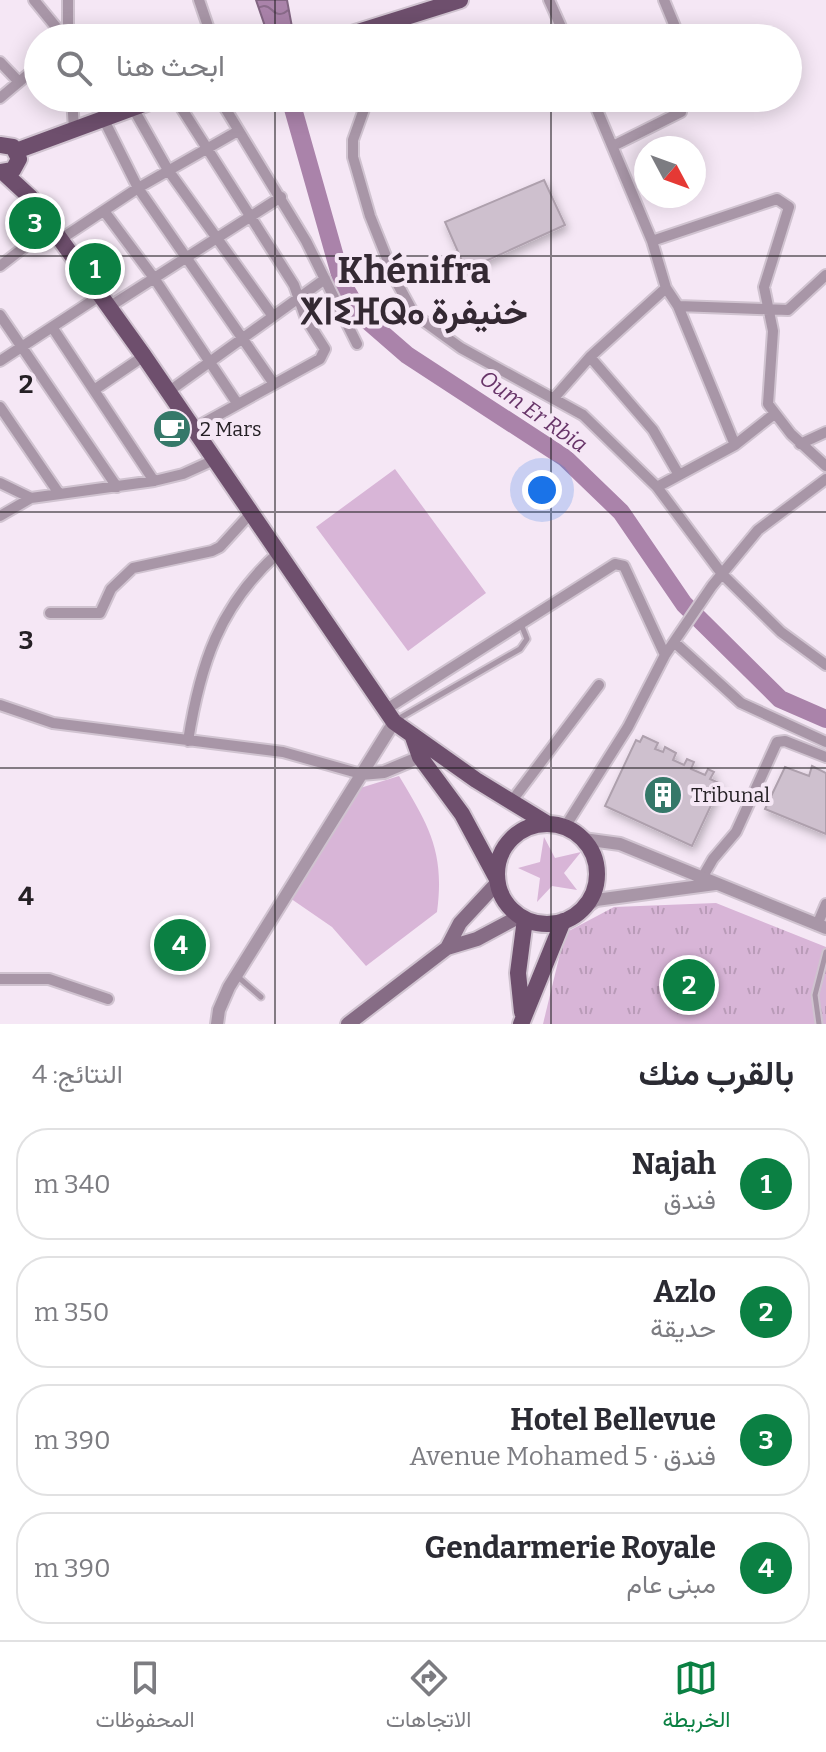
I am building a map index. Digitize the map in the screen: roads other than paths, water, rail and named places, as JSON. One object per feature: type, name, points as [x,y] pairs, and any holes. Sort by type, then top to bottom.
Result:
[{"type":"main road","points":[[383,24],[460,0]]},
{"type":"main road","points":[[121,112],[6,155],[30,197],[144,356],[389,716],[413,737],[511,802],[583,839],[597,867],[596,883],[581,910],[563,921],[537,923],[522,917],[507,904],[462,814],[420,757],[413,737]]},
{"type":"main road","points":[[447,948],[460,923],[497,881],[502,852],[510,840],[534,826],[556,825]]},
{"type":"main road","points":[[348,1024],[447,948],[477,939],[522,917]]},
{"type":"main road","points":[[522,917],[518,973],[522,1020]]},
{"type":"main road","points":[[522,1020],[563,921]]},
{"type":"street","points":[[34,0],[54,24]]},
{"type":"street","points":[[67,24],[68,0]]},
{"type":"street","points":[[199,0],[207,24]]},
{"type":"street","points":[[549,0],[560,24]]},
{"type":"street","points":[[664,0],[674,24]]},
{"type":"street","points":[[401,24],[405,17]]},
{"type":"street","points":[[0,62],[19,82]]},
{"type":"street","points":[[0,98],[24,78]]},
{"type":"street","points":[[73,112],[74,129]]},
{"type":"street","points":[[135,112],[168,170],[272,315]]},
{"type":"street","points":[[184,112],[251,215],[325,352],[320,359],[193,429]]},
{"type":"street","points":[[227,112],[281,197],[357,344]]},
{"type":"street","points":[[363,112],[353,140],[353,157],[370,216],[406,302],[425,325],[554,398],[595,426],[657,487],[722,574],[781,632],[826,665]]},
{"type":"street","points":[[598,112],[652,241],[666,288],[678,306],[735,445]]},
{"type":"street","points":[[613,146],[681,112]]},
{"type":"street","points":[[103,118],[138,188],[274,384]]},
{"type":"street","points":[[61,239],[138,188],[238,131]]},
{"type":"street","points":[[0,361],[52,327],[154,278],[281,197]]},
{"type":"street","points":[[652,241],[777,199],[789,207],[764,287],[773,331],[767,390],[773,415],[826,466]]},
{"type":"street","points":[[104,211],[211,360],[237,403]]},
{"type":"street","points":[[0,266],[35,239]]},
{"type":"street","points":[[678,306],[788,310],[826,275]]},
{"type":"street","points":[[168,392],[241,336],[325,279]]},
{"type":"street","points":[[554,398],[590,357],[666,288]]},
{"type":"street","points":[[0,315],[117,487]]},
{"type":"street","points":[[52,327],[154,481]]},
{"type":"street","points":[[94,390],[144,356]]},
{"type":"street","points":[[590,357],[653,430],[679,475]]},
{"type":"street","points":[[0,407],[58,492]]},
{"type":"street","points":[[657,487],[735,445],[773,415]]},
{"type":"street","points":[[800,444],[826,432]]},
{"type":"street","points":[[0,516],[31,498],[154,481],[183,474],[214,460]]},
{"type":"street","points":[[556,825],[628,727],[665,655],[712,586],[758,530],[826,479]]},
{"type":"street","points":[[0,482],[31,498]]},
{"type":"street","points":[[50,613],[100,613],[111,589],[133,568],[212,551],[220,547],[251,513]]},
{"type":"street","points":[[188,741],[202,666],[243,592],[278,553]]},
{"type":"street","points":[[217,1024],[219,1010],[236,975],[361,774],[389,716],[520,623],[610,566],[621,564],[665,655]]},
{"type":"street","points":[[676,639],[741,703],[826,742]]},
{"type":"street","points":[[511,802],[599,685]]},
{"type":"street","points":[[0,705],[53,723],[283,752],[361,774],[384,772],[420,757]]},
{"type":"street","points":[[702,878],[713,859],[736,832],[777,742],[785,741],[826,757]]},
{"type":"street","points":[[583,839],[620,844],[822,927],[826,904]]},
{"type":"street","points":[[581,910],[596,900],[718,884]]},
{"type":"street","points":[[0,979],[49,979],[108,999]]},
{"type":"lane","points":[[389,716],[520,649],[527,639],[520,623]]},
{"type":"lane","points":[[819,1024],[815,995],[826,952]]},
{"type":"lane","points":[[236,975],[261,997]]},
{"type":"water","points":[[256,0],[287,0],[291,24],[264,24]]},
{"type":"waterway","name":"Oum Er Rbia","points":[[294,112],[343,285],[361,315],[407,355],[565,458],[621,512],[684,604],[780,699],[826,719]]},
{"type":"place","name":"Hotel Bellevue","points":[[35,223]]},
{"type":"place","name":"Najah","points":[[95,269]]},
{"type":"place","name":"2 Mars","points":[[172,429]]},
{"type":"place","name":"Tribunal","points":[[663,795]]},
{"type":"place","name":"Gendarmerie Royale","points":[[180,945]]},
{"type":"place","name":"Azlo","points":[[689,985]]},
{"type":"district","name":"Khénifra ⵅⵏⵉⴼⵕⴰ خنيفرة","points":[[414,290]]}]
